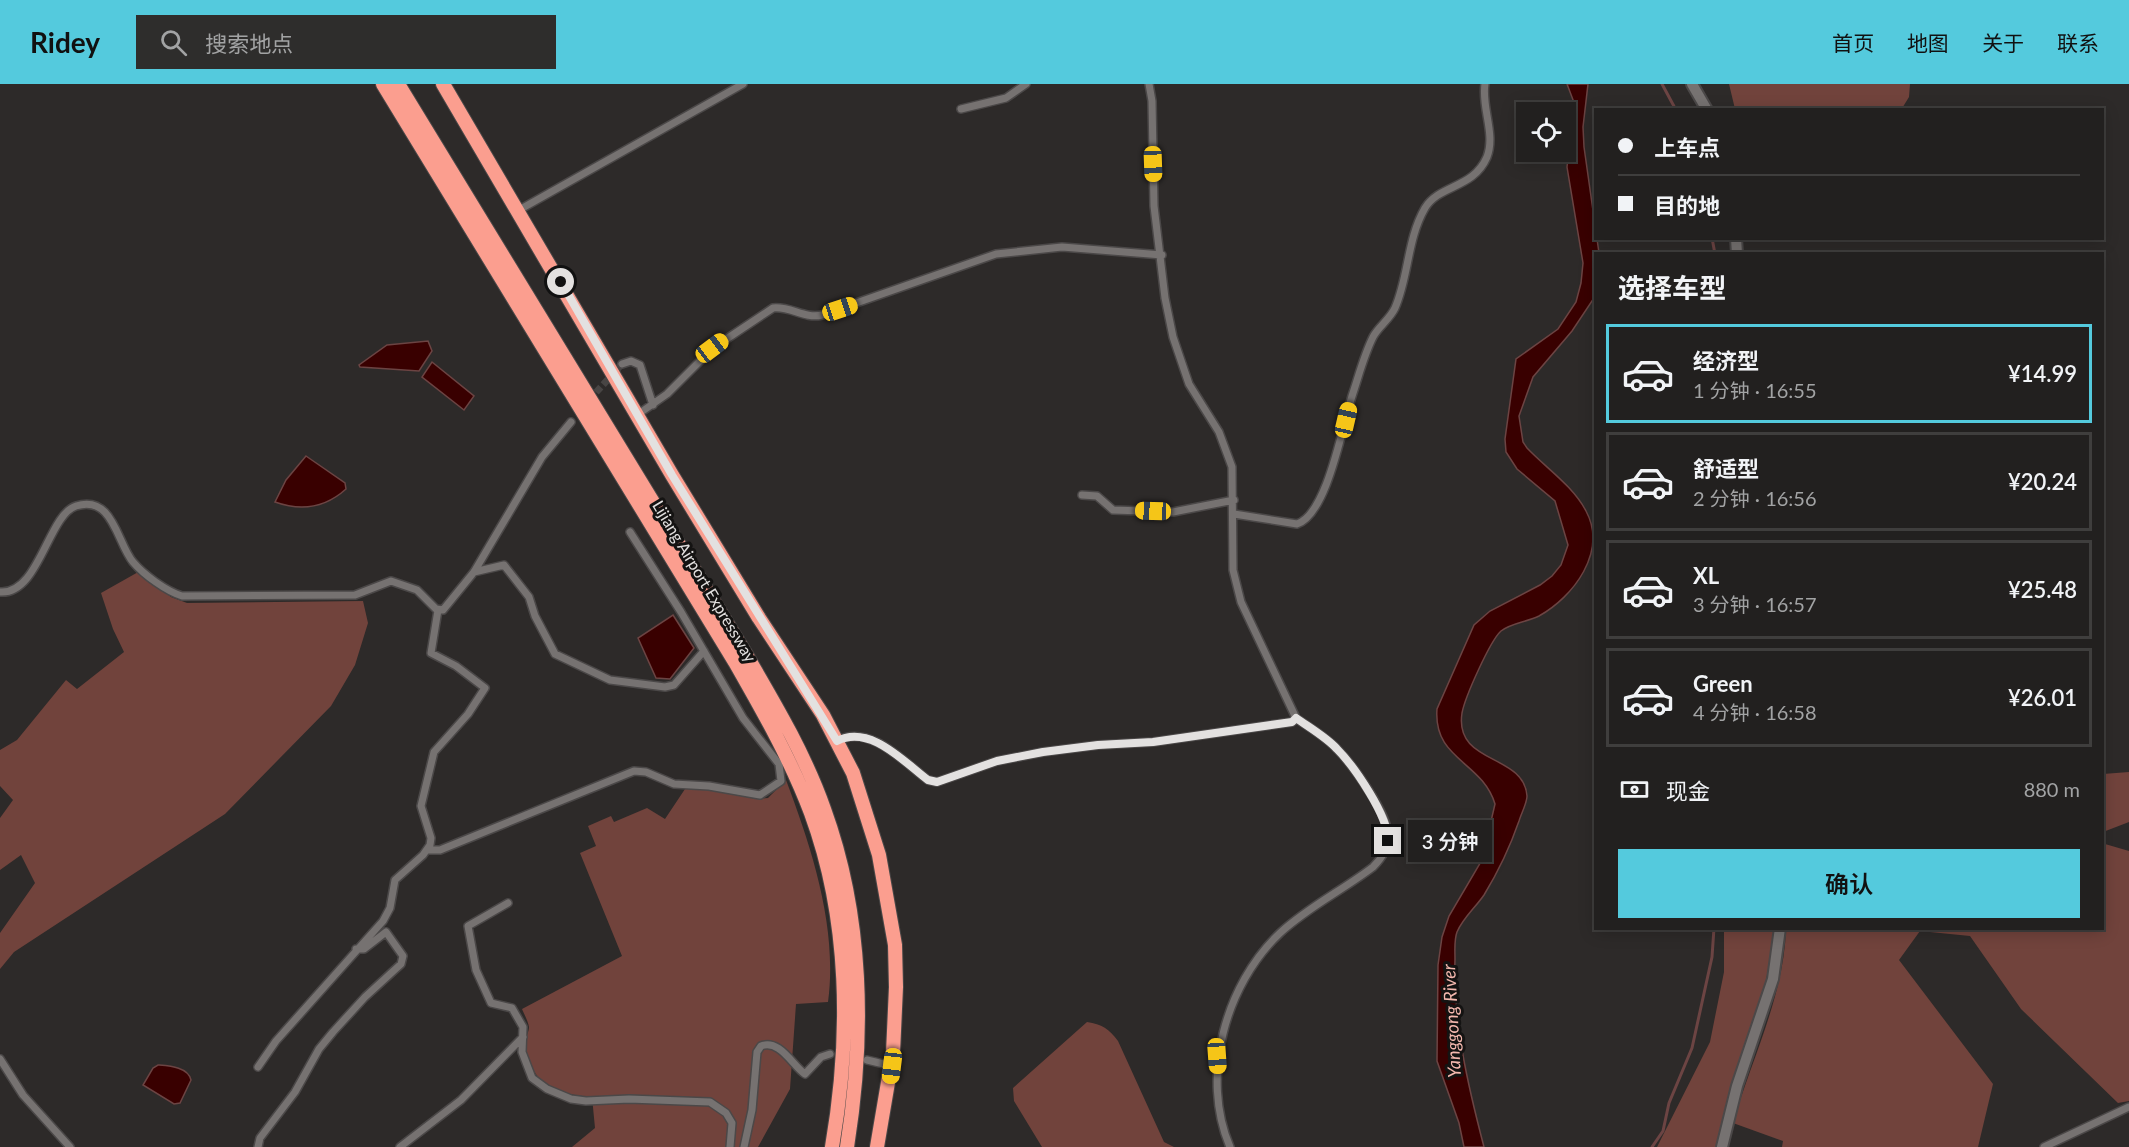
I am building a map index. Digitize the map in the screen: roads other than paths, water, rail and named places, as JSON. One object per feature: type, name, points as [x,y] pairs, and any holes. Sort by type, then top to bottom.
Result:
[{"type":"highway","name":"Lijiang Airport Expressway","points":[[384,84],[726,646],[769,721],[807,803],[824,855],[843,965],[843,1046],[832,1147]]},
{"type":"highway","name":"Lijiang Airport Expressway","points":[[398,84],[748,658],[792,736],[820,798],[847,895],[856,964],[857,1047],[847,1147]]},
{"type":"highway","points":[[443,84],[715,547],[837,741],[863,802],[879,855],[889,901],[896,987],[892,1066],[877,1147]]},
{"type":"main road","points":[[1692,84],[1706,108]]},
{"type":"main road","points":[[1722,1147],[1737,1086],[1773,979],[1780,930]]},
{"type":"street","points":[[519,210],[743,84]]},
{"type":"street","points":[[961,109],[1006,98],[1026,84]]},
{"type":"street","points":[[1149,84],[1152,101],[1155,206],[1165,298],[1173,337],[1189,384],[1214,422],[1229,454],[1234,501],[1233,570],[1241,602],[1296,718],[1337,748],[1358,776],[1386,823],[1388,841],[1382,856],[1373,867],[1298,919],[1272,941],[1240,991],[1227,1019],[1217,1056],[1220,1114],[1230,1147]]},
{"type":"street","points":[[1234,514],[1297,524],[1304,522],[1311,512],[1338,455],[1350,403],[1372,339],[1395,308],[1410,243],[1424,209],[1434,198],[1472,178],[1488,153],[1485,84]]},
{"type":"street","points":[[637,415],[653,405],[712,348],[773,308],[784,307],[807,316],[822,315],[996,254],[1062,247],[1162,255]]},
{"type":"street","points":[[621,364],[631,361],[640,365],[653,405]]},
{"type":"street","points":[[438,610],[447,608],[474,572],[542,457],[571,422]]},
{"type":"street","points":[[1082,495],[1097,496],[1113,510],[1163,512],[1192,510],[1234,501]]},
{"type":"street","points":[[0,592],[12,590],[32,572],[66,511],[77,505],[89,504],[110,517],[133,561],[171,591],[182,596],[355,595],[391,581],[417,590],[438,610]]},
{"type":"street","points":[[428,850],[440,850],[634,771],[646,772],[674,784],[709,786],[760,795],[771,790],[781,781],[779,764],[745,722],[630,532]]},
{"type":"street","points":[[474,572],[504,565],[529,597],[555,654],[617,683],[632,682],[665,687],[674,685],[704,651]]},
{"type":"street","points":[[258,1067],[276,1041],[389,913],[395,880],[428,850],[431,838],[421,806],[434,752],[468,714],[484,688],[456,666],[431,653],[438,610]]},
{"type":"street","points":[[837,741],[857,736],[874,740],[928,780],[937,782],[997,761],[1043,752],[1098,745],[1153,742],[1292,722],[1296,718]]},
{"type":"street","points":[[508,903],[468,926],[476,970],[490,1003],[512,1008],[524,1027],[522,1052],[532,1078],[552,1092],[586,1101],[629,1099],[710,1101],[726,1113],[732,1123],[729,1147]]},
{"type":"street","points":[[258,1147],[260,1138],[295,1092],[319,1049],[365,997],[402,964],[404,956],[386,932],[364,949],[356,949]]},
{"type":"street","points":[[400,1147],[461,1100],[523,1037]]},
{"type":"street","points":[[744,1147],[752,1110],[756,1052],[761,1046],[770,1045],[781,1051],[805,1074],[821,1057],[830,1054]]},
{"type":"street","points":[[0,1059],[23,1095],[70,1147]]},
{"type":"street","points":[[867,1060],[892,1066]]},
{"type":"street","points":[[2044,1147],[2129,1107]]},
{"type":"water","name":"Yanggong River","points":[[1567,84],[1588,84],[1583,127],[1594,218],[1594,240],[1597,240],[1599,252],[1594,252],[1594,298],[1572,331],[1533,377],[1519,416],[1523,442],[1527,448],[1567,485],[1581,502],[1592,527],[1593,542],[1590,557],[1583,572],[1564,597],[1539,616],[1509,626],[1496,637],[1478,670],[1462,713],[1462,730],[1468,742],[1478,751],[1514,772],[1523,782],[1527,796],[1508,850],[1499,868],[1455,938],[1456,1006],[1459,1030],[1467,1077],[1484,1147],[1464,1147],[1459,1123],[1437,1061],[1438,965],[1442,937],[1449,916],[1482,860],[1495,804],[1480,778],[1450,750],[1443,739],[1438,726],[1437,709],[1474,625],[1490,611],[1540,585],[1552,576],[1561,565],[1568,545],[1555,501],[1517,469],[1506,452],[1505,439],[1516,359],[1558,329],[1576,302],[1581,283],[1583,263],[1568,162],[1576,162],[1576,102],[1574,102]]},
{"type":"water","points":[[428,341],[432,351],[419,371],[360,367],[359,365],[387,345]]},
{"type":"water","points":[[432,362],[474,396],[464,410],[422,377]]},
{"type":"water","points":[[306,456],[345,483],[346,489],[330,500],[312,506],[284,505],[275,502],[286,480]]},
{"type":"water","points":[[673,615],[694,648],[670,679],[656,678],[638,638]]},
{"type":"water","points":[[158,1065],[178,1068],[189,1076],[191,1080],[180,1103],[174,1104],[143,1085],[153,1068]]},
{"type":"waterway","points":[[1662,84],[1675,108]]},
{"type":"waterway","points":[[1712,240],[1715,252]]},
{"type":"waterway","points":[[1652,1147],[1663,1131],[1669,1103],[1692,1048],[1712,957],[1714,930]]},
{"type":"tunnel","points":[[589,400],[622,364]]}]
